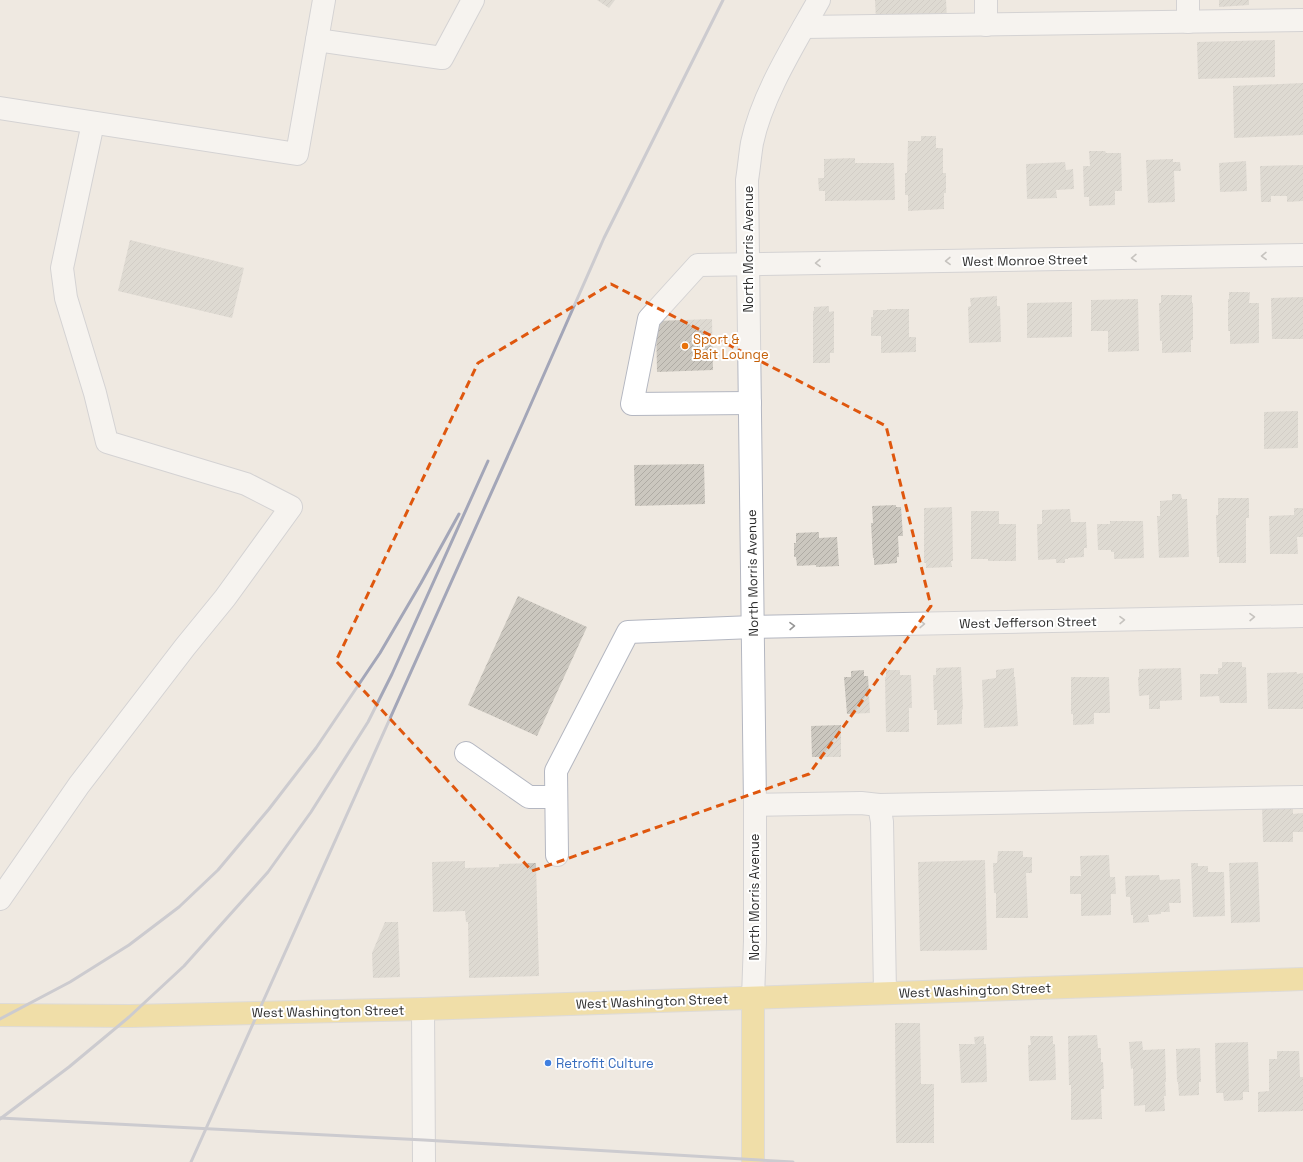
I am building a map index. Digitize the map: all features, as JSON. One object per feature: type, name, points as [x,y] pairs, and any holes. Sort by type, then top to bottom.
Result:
[{"type":"main road","name":"West Washington Street","points":[[0,1015],[130,1016],[423,1009],[1303,979]]},
{"type":"main road","name":"North Morris Avenue","points":[[753,998],[753,1162]]},
{"type":"street","points":[[0,108],[297,154],[324,0]]},
{"type":"street","points":[[317,40],[442,58],[473,0]]},
{"type":"street","name":"North Morris Avenue","points":[[753,998],[755,941],[755,805],[747,180],[752,143],[761,114],[775,80],[820,0]]},
{"type":"street","points":[[986,0],[986,24]]},
{"type":"street","points":[[1188,0],[1188,22]]},
{"type":"street","points":[[804,27],[1303,20]]},
{"type":"street","points":[[0,899],[79,785],[185,647],[225,598],[291,507],[246,484],[107,442],[95,393],[66,298],[62,268],[93,123]]},
{"type":"street","name":"West Monroe Street","points":[[750,403],[632,404],[649,320],[698,265],[1303,255]]},
{"type":"street","name":"West Jefferson Street","points":[[556,798],[556,771],[628,632],[753,627],[1303,616]]},
{"type":"street","points":[[466,753],[529,797],[556,798],[557,855]]},
{"type":"street","points":[[755,805],[879,805],[1303,797]]},
{"type":"street","points":[[879,805],[882,822],[885,993]]},
{"type":"street","points":[[423,1009],[424,1162]]},
{"type":"highlighted area","points":[[611,284],[886,426],[931,606],[809,774],[532,871],[336,661],[478,363]]},
{"type":"building","points":[[597,0],[615,0],[609,8]]},
{"type":"building","points":[[875,0],[946,0],[947,19],[876,20]]},
{"type":"building","points":[[1219,0],[1249,0],[1249,5],[1219,7]]},
{"type":"building","points":[[1275,40],[1275,77],[1198,79],[1197,42]]},
{"type":"building","points":[[1303,83],[1303,135],[1234,138],[1233,86]]},
{"type":"building","points":[[921,136],[936,136],[936,148],[943,148],[943,173],[946,173],[944,209],[908,211],[908,195],[905,195],[905,173],[907,173],[908,141],[921,141]]},
{"type":"building","points":[[1089,151],[1121,153],[1122,191],[1115,191],[1115,205],[1089,206],[1089,197],[1084,197],[1083,166],[1090,166]]},
{"type":"building","points":[[855,158],[855,163],[894,163],[895,200],[825,201],[825,191],[819,191],[818,178],[824,178],[824,159]]},
{"type":"building","points":[[1173,159],[1173,162],[1180,162],[1181,171],[1174,171],[1175,202],[1148,203],[1146,160]]},
{"type":"building","points":[[1246,161],[1247,191],[1220,192],[1219,163]]},
{"type":"building","points":[[1065,162],[1066,170],[1073,169],[1074,189],[1056,190],[1057,198],[1027,199],[1026,164]]},
{"type":"building","points":[[1303,165],[1303,201],[1287,202],[1287,196],[1271,196],[1271,202],[1261,202],[1260,166]]},
{"type":"building","points":[[130,240],[244,268],[232,318],[118,291]]},
{"type":"building","points":[[1229,292],[1250,292],[1249,303],[1259,303],[1259,343],[1230,344],[1230,331],[1228,331]]},
{"type":"building","points":[[1161,295],[1192,295],[1193,340],[1191,340],[1191,352],[1162,353],[1162,341],[1160,341],[1159,303],[1161,303]]},
{"type":"building","points":[[997,296],[997,306],[1000,306],[1001,342],[969,343],[968,307],[971,306],[970,298]]},
{"type":"building","points":[[1303,297],[1303,339],[1272,339],[1271,298]]},
{"type":"building","points":[[1138,299],[1139,351],[1108,352],[1108,331],[1091,331],[1091,300]]},
{"type":"building","points":[[1072,302],[1072,337],[1027,338],[1027,303]]},
{"type":"building","points":[[829,306],[829,312],[834,311],[834,353],[830,353],[830,363],[813,363],[814,307]]},
{"type":"building","points":[[909,309],[909,337],[916,337],[916,352],[881,353],[881,336],[871,336],[871,317],[873,317],[873,310]]},
{"type":"building","name":"Sport & Bait Lounge","points":[[712,319],[713,370],[657,372],[656,321]]},
{"type":"building","points":[[1298,411],[1298,448],[1264,449],[1264,412]]},
{"type":"building","points":[[704,464],[705,504],[635,506],[634,465]]},
{"type":"building","points":[[1172,494],[1181,494],[1182,499],[1187,499],[1189,557],[1159,558],[1157,516],[1160,516],[1160,501],[1172,500]]},
{"type":"building","points":[[1218,498],[1249,498],[1249,518],[1246,518],[1246,563],[1219,563],[1219,557],[1217,557],[1216,515],[1218,515]]},
{"type":"building","points":[[896,505],[896,507],[901,507],[903,536],[898,536],[899,557],[897,557],[897,563],[874,565],[871,523],[873,523],[872,506]]},
{"type":"building","points":[[952,507],[952,567],[926,568],[926,563],[924,563],[924,508]]},
{"type":"building","points":[[1294,508],[1303,508],[1303,537],[1297,537],[1298,554],[1270,554],[1269,516],[1294,515]]},
{"type":"building","points":[[1070,509],[1071,522],[1086,522],[1087,548],[1084,548],[1084,557],[1068,558],[1065,559],[1065,563],[1056,563],[1056,559],[1038,560],[1037,524],[1042,524],[1042,510]]},
{"type":"building","points":[[971,511],[999,511],[999,524],[1016,524],[1016,561],[988,561],[988,559],[971,559]]},
{"type":"building","points":[[1110,521],[1143,521],[1144,558],[1114,559],[1114,552],[1111,552],[1111,550],[1098,550],[1097,524],[1110,524]]},
{"type":"building","points":[[819,532],[819,538],[837,537],[839,566],[797,566],[796,557],[794,557],[796,533]]},
{"type":"building","points":[[518,596],[587,627],[537,736],[468,705]]},
{"type":"building","points":[[1222,662],[1242,662],[1242,667],[1246,667],[1247,703],[1220,703],[1219,696],[1200,697],[1200,674],[1218,674],[1218,668],[1222,668]]},
{"type":"building","points":[[961,667],[963,709],[962,724],[937,725],[937,710],[934,710],[933,675],[936,675],[936,668]]},
{"type":"building","points":[[1014,668],[1018,726],[984,728],[982,680],[996,678],[996,670]]},
{"type":"building","points":[[1181,668],[1182,700],[1160,701],[1160,709],[1149,709],[1149,695],[1139,696],[1139,669]]},
{"type":"building","points":[[864,670],[864,676],[868,676],[870,713],[847,714],[844,677],[851,677],[851,671]]},
{"type":"building","points":[[886,670],[900,670],[900,675],[911,675],[912,708],[909,708],[909,732],[886,732]]},
{"type":"building","points":[[1297,672],[1297,674],[1303,673],[1303,709],[1268,709],[1267,673]]},
{"type":"building","points":[[1071,677],[1109,677],[1110,713],[1094,713],[1094,724],[1073,725],[1073,714],[1071,714]]},
{"type":"building","points":[[841,725],[841,757],[812,757],[811,726]]},
{"type":"building","points":[[1293,805],[1293,814],[1303,813],[1303,832],[1293,832],[1293,842],[1263,842],[1262,806]]},
{"type":"building","points":[[998,851],[1023,851],[1023,857],[1032,857],[1032,873],[1026,873],[1028,918],[996,918],[996,893],[994,893],[993,863],[997,863]]},
{"type":"building","points":[[1109,855],[1110,877],[1115,877],[1116,894],[1111,894],[1111,915],[1081,916],[1081,894],[1070,894],[1070,876],[1081,876],[1080,856]]},
{"type":"building","points":[[985,860],[987,950],[920,951],[918,862]]},
{"type":"building","points":[[465,861],[465,868],[499,867],[499,864],[536,863],[539,976],[469,978],[468,922],[466,922],[465,911],[433,912],[432,862]]},
{"type":"building","points":[[1258,862],[1260,922],[1231,923],[1229,863]]},
{"type":"building","points":[[1191,863],[1198,863],[1198,866],[1208,866],[1208,872],[1224,872],[1225,916],[1193,917]]},
{"type":"building","points":[[1159,875],[1160,880],[1180,879],[1181,903],[1169,903],[1170,912],[1161,912],[1161,914],[1148,915],[1149,922],[1133,923],[1130,897],[1126,897],[1125,876]]},
{"type":"building","points":[[385,922],[398,922],[400,977],[373,978],[372,953]]},
{"type":"building","points":[[895,1023],[920,1023],[921,1084],[934,1084],[934,1143],[896,1143]]},
{"type":"building","points":[[1097,1035],[1098,1048],[1101,1048],[1101,1062],[1103,1062],[1104,1089],[1101,1089],[1102,1119],[1071,1120],[1071,1085],[1069,1085],[1068,1036]]},
{"type":"building","points":[[984,1036],[984,1044],[986,1044],[987,1082],[961,1083],[959,1044],[975,1044],[974,1037]]},
{"type":"building","points":[[1030,1036],[1053,1036],[1053,1044],[1055,1044],[1056,1080],[1029,1081],[1028,1045],[1031,1045]]},
{"type":"building","points":[[1142,1041],[1143,1050],[1165,1049],[1165,1111],[1145,1112],[1145,1105],[1134,1106],[1133,1068],[1131,1069],[1129,1042]]},
{"type":"building","points":[[1248,1042],[1249,1092],[1243,1092],[1243,1100],[1224,1101],[1223,1093],[1216,1093],[1215,1043]]},
{"type":"building","points":[[1200,1048],[1201,1082],[1199,1082],[1199,1095],[1179,1096],[1176,1049]]},
{"type":"building","points":[[1277,1051],[1299,1051],[1300,1077],[1303,1077],[1303,1111],[1258,1112],[1258,1092],[1269,1091],[1269,1059],[1277,1059]]},
{"type":"railway","points":[[191,1162],[604,238],[723,0]]},
{"type":"railway","points":[[0,1119],[69,1067],[129,1017],[184,966],[268,872],[311,812],[368,722],[392,674],[488,461]]},
{"type":"railway","points":[[0,1019],[70,982],[129,945],[179,907],[218,870],[269,809],[316,748],[380,653],[459,514]]},
{"type":"railway","points":[[0,1118],[424,1140],[793,1162]]},
{"type":"place","name":"Sport & Bait Lounge","points":[[685,346]]},
{"type":"place","name":"Retrofit Culture","points":[[548,1063]]}]
